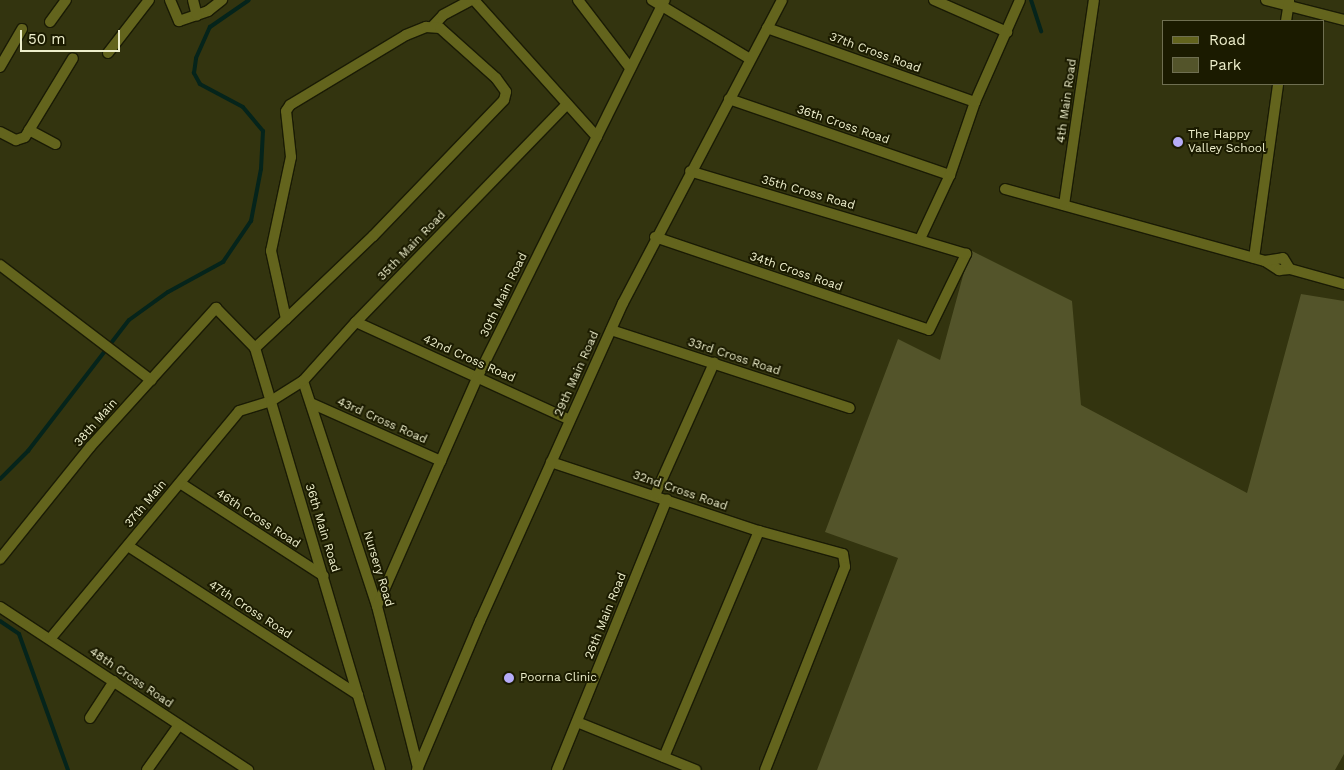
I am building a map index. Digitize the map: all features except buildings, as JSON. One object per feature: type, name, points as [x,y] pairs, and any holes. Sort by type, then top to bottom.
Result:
[{"type":"street","points":[[50,22],[66,0]]},
{"type":"street","points":[[108,52],[149,0]]},
{"type":"street","points":[[170,0],[178,21],[197,16],[222,0]]},
{"type":"street","points":[[193,0],[197,16]]},
{"type":"street","points":[[286,319],[270,251],[291,157],[286,112],[290,105],[406,35],[432,27],[443,15],[472,0],[597,137]]},
{"type":"street","points":[[578,0],[630,68]]},
{"type":"street","points":[[652,0],[664,3],[750,59]]},
{"type":"street","name":"29th Main Road","points":[[419,770],[551,462],[611,330],[690,171],[782,0]]},
{"type":"street","points":[[934,0],[1007,32]]},
{"type":"street","points":[[920,239],[950,175],[975,102],[1020,0]]},
{"type":"street","name":"4th Main Road","points":[[1064,205],[1094,0]]},
{"type":"street","points":[[1266,0],[1288,3],[1344,20]]},
{"type":"street","name":"30th Main Road","points":[[377,606],[478,376],[664,3]]},
{"type":"street","points":[[1286,20],[1288,3]]},
{"type":"street","points":[[255,348],[373,236],[504,100],[506,92],[496,78],[449,34],[432,27]]},
{"type":"street","name":"37th Cross Road","points":[[767,28],[975,102]]},
{"type":"street","points":[[0,67],[22,29]]},
{"type":"street","points":[[0,132],[16,140],[25,137],[73,58]]},
{"type":"street","points":[[1254,258],[1278,85]]},
{"type":"street","name":"36th Cross Road","points":[[728,99],[950,175]]},
{"type":"street","name":"35th Main Road","points":[[271,401],[304,381],[356,322],[567,104]]},
{"type":"street","points":[[29,130],[55,144]]},
{"type":"street","name":"35th Cross Road","points":[[690,171],[966,254],[929,330]]},
{"type":"street","points":[[1005,189],[1265,261],[1278,270],[1290,269],[1344,284]]},
{"type":"street","name":"34th Cross Road","points":[[656,237],[929,330]]},
{"type":"street","points":[[0,265],[151,380]]},
{"type":"street","name":"36th Main Road","points":[[216,308],[255,348],[380,770]]},
{"type":"street","name":"38th Main","points":[[0,559],[90,447],[216,308]]},
{"type":"street","name":"42nd Cross Road","points":[[356,322],[478,376],[570,420]]},
{"type":"street","name":"33rd Cross Road","points":[[611,330],[850,408]]},
{"type":"street","points":[[655,495],[714,363]]},
{"type":"street","name":"Nursery Road","points":[[304,381],[377,606],[419,770]]},
{"type":"street","name":"37th Main","points":[[50,639],[239,411],[271,401]]},
{"type":"street","name":"43rd Cross Road","points":[[313,404],[441,461]]},
{"type":"street","name":"32nd Cross Road","points":[[551,462],[759,531],[801,540],[842,554],[845,567],[765,770]]},
{"type":"street","name":"46th Cross Road","points":[[180,484],[324,576]]},
{"type":"street","name":"26th Main Road","points":[[557,770],[667,499]]},
{"type":"street","points":[[664,758],[759,531]]},
{"type":"street","name":"47th Cross Road","points":[[128,546],[358,695]]},
{"type":"street","name":"48th Cross Road","points":[[0,607],[248,770]]},
{"type":"street","points":[[90,718],[114,681]]},
{"type":"street","points":[[577,722],[696,770]]},
{"type":"street","points":[[147,770],[179,725]]},
{"type":"green space","points":[[970,250],[1072,301],[1081,405],[1247,493],[1301,294],[1344,301],[1344,754],[1335,770],[817,770],[898,558],[825,532],[898,339],[940,360]]},
{"type":"waterway","points":[[0,479],[28,451],[129,320],[168,292],[223,262],[251,221],[261,169],[263,131],[243,107],[200,84],[194,73],[196,58],[210,27],[249,0]]},
{"type":"waterway","points":[[1031,0],[1041,31]]},
{"type":"waterway","points":[[0,621],[19,634],[68,770]]},
{"type":"place","name":"The Happy Valley School","points":[[1178,142]]},
{"type":"place","name":"Poorna Clinic","points":[[509,678]]}]
